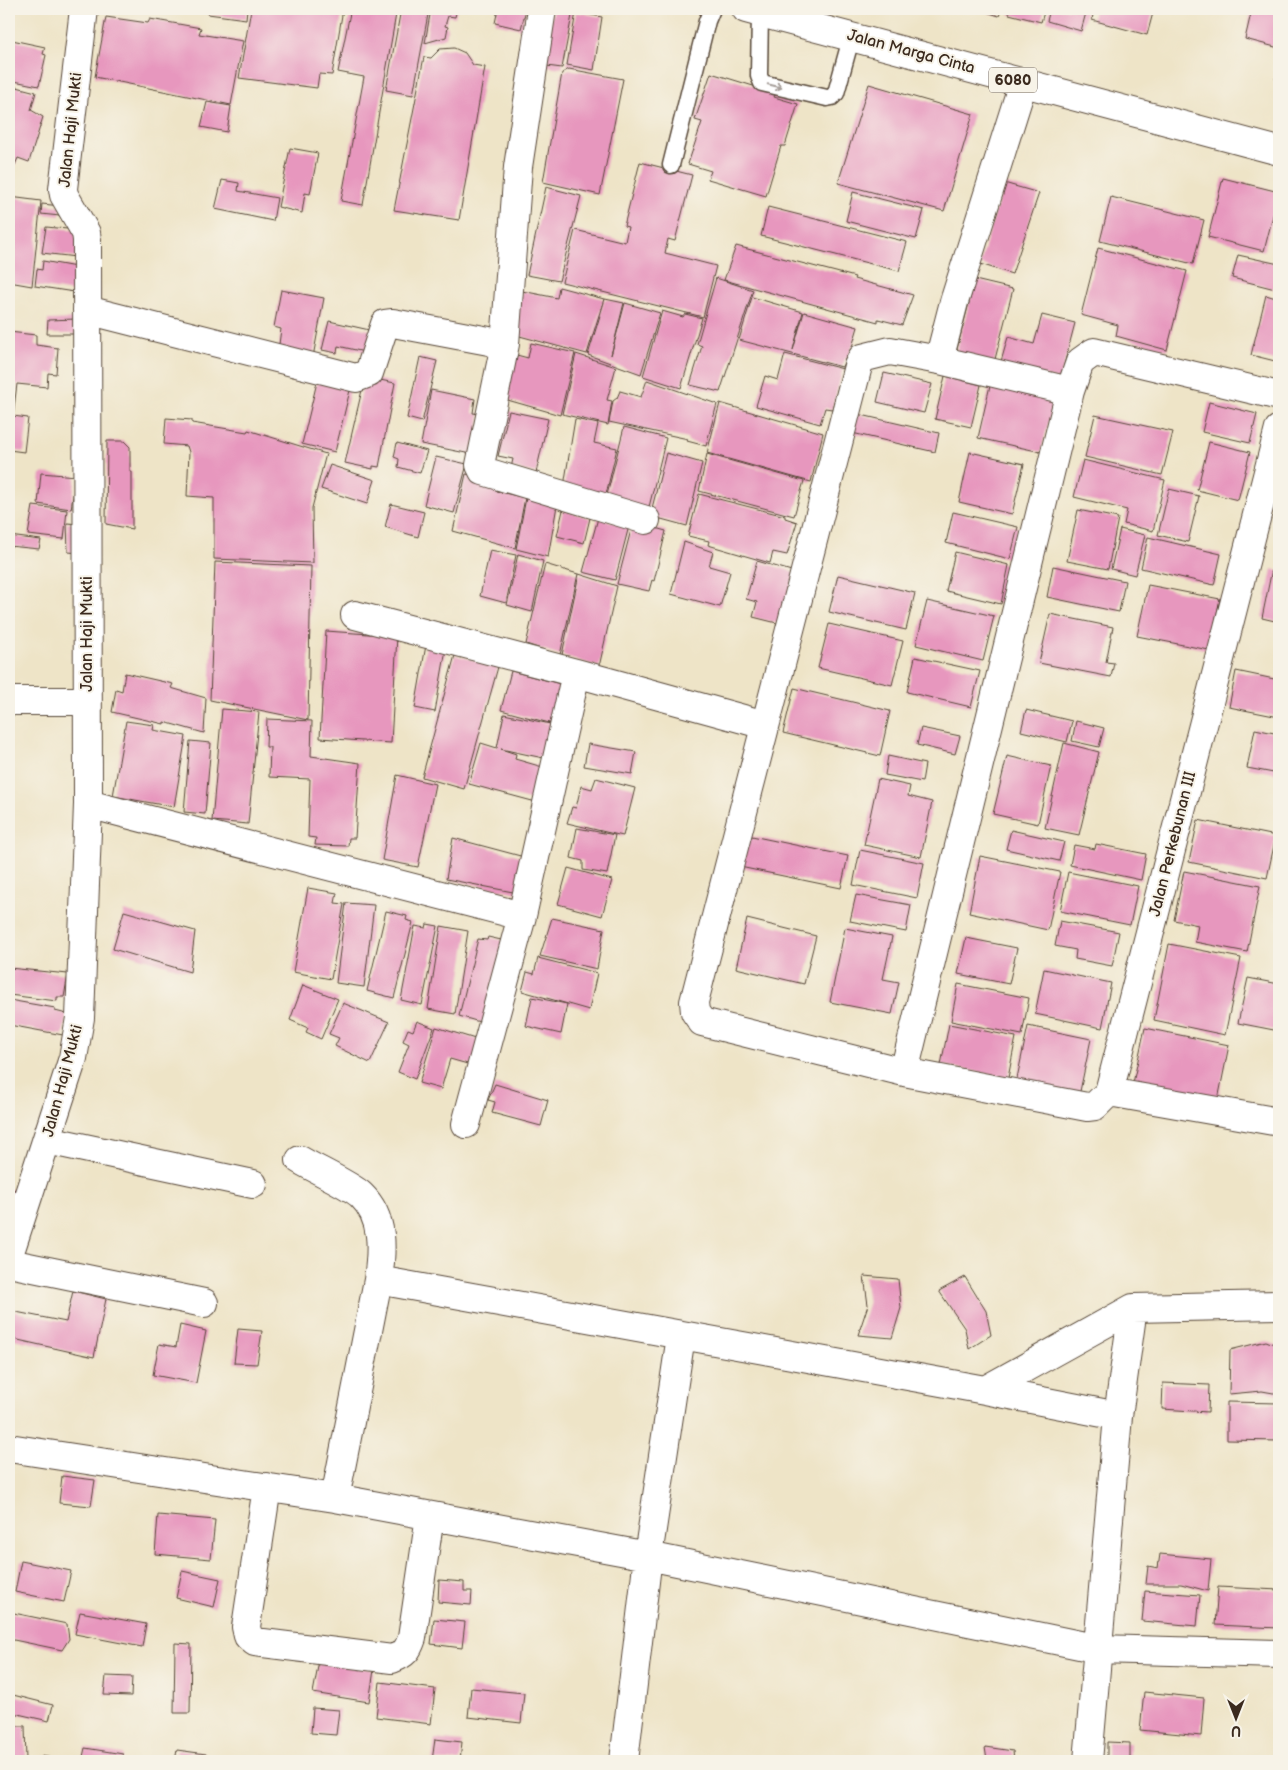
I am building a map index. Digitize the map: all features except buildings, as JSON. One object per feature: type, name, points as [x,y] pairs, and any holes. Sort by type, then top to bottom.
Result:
[{"type":"street","name":"Jalan Haji Mukti","points":[[9,1255],[73,1058],[80,1018],[88,804],[86,233],[64,195],[63,189],[84,9]]},
{"type":"street","points":[[542,9],[518,167],[505,344],[480,465],[483,471],[646,520]]},
{"type":"street","name":"Jalan Marga Cinta","points":[[753,11],[852,35],[1279,151]]},
{"type":"street","points":[[939,360],[954,302],[1024,83]]},
{"type":"street","points":[[87,310],[356,378],[369,372],[385,324],[393,323],[505,344]]},
{"type":"street","points":[[1070,391],[939,360],[890,351],[862,358],[858,366],[694,1002],[696,1012],[702,1022],[904,1072],[1087,1108],[1096,1106],[1110,1092],[1279,1122]]},
{"type":"street","points":[[904,1072],[1070,391],[1080,362],[1094,352],[1279,396]]},
{"type":"street","name":"Jalan Perkebunan III","points":[[1110,1092],[1279,429]]},
{"type":"street","points":[[355,615],[765,725]]},
{"type":"street","points":[[466,1124],[522,916],[576,673]]},
{"type":"street","points":[[9,701],[87,701]]},
{"type":"street","points":[[88,804],[522,916]]},
{"type":"street","points":[[47,1140],[254,1184]]},
{"type":"street","points":[[300,1160],[361,1195],[378,1221],[382,1251],[335,1498]]},
{"type":"street","points":[[9,1263],[204,1302]]},
{"type":"street","points":[[378,1280],[985,1390],[1118,1416]]},
{"type":"street","points":[[985,1390],[1133,1308],[1279,1305]]},
{"type":"street","points":[[1088,1761],[1118,1416],[1133,1308]]},
{"type":"street","points":[[624,1761],[648,1556],[681,1336]]},
{"type":"street","points":[[9,1448],[335,1498],[648,1556],[1099,1649],[1279,1654]]},
{"type":"street","points":[[268,1487],[246,1627],[248,1636],[255,1642],[392,1659],[402,1655],[408,1650],[412,1638],[430,1516]]},
{"type":"lane","points":[[671,165],[712,9]]},
{"type":"lane","points":[[753,11],[759,76],[762,83],[832,97],[836,93],[852,35]]}]
